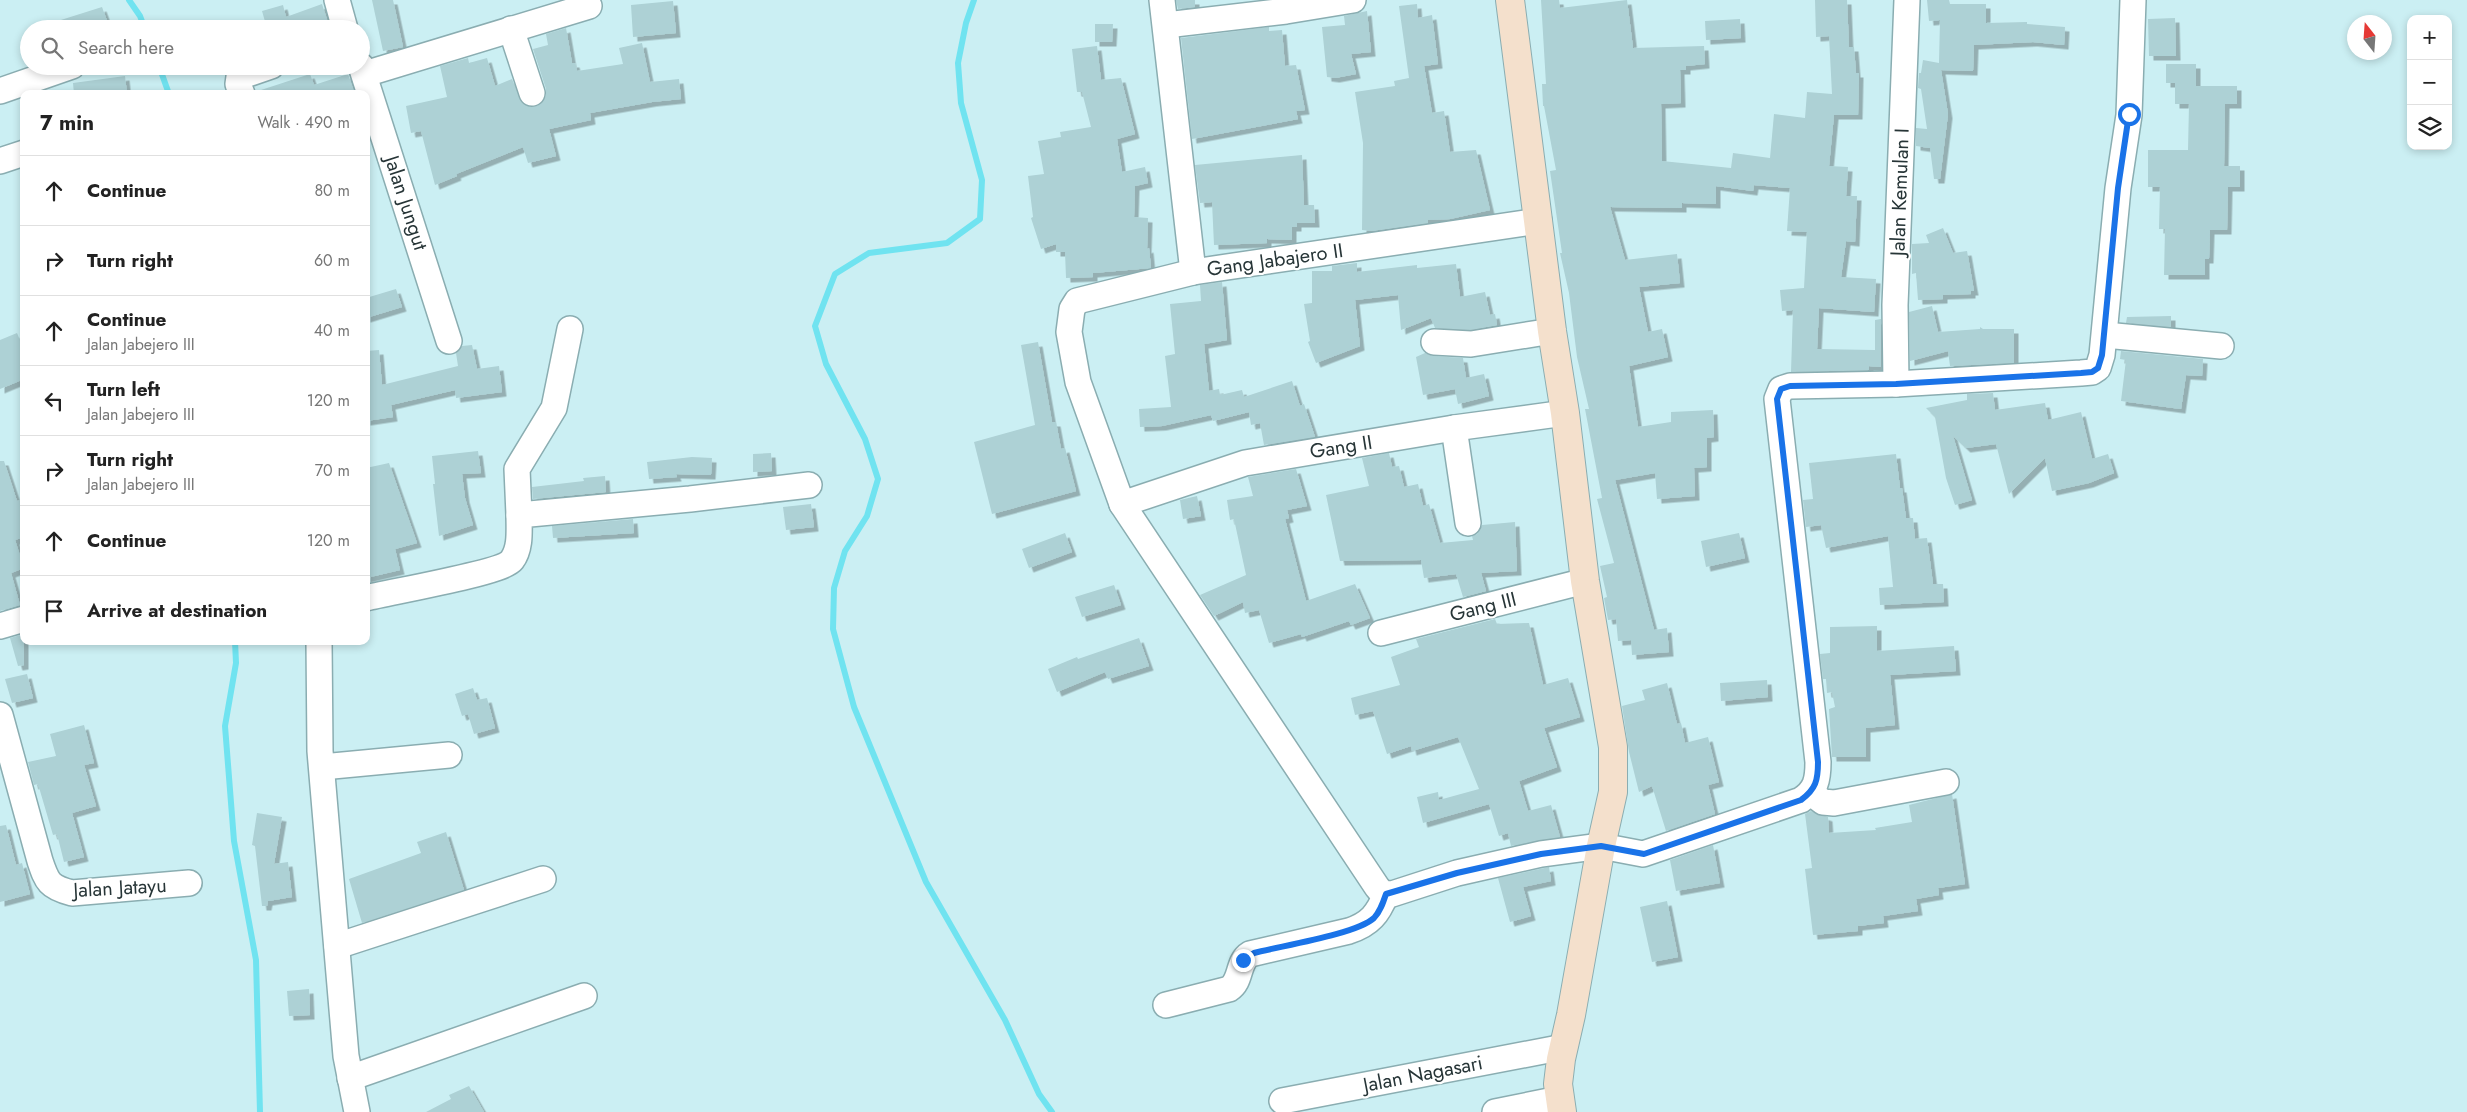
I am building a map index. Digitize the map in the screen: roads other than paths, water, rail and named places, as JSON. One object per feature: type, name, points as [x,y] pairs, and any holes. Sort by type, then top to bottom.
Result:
[{"type":"street","points":[[337,0],[342,20]]},
{"type":"street","name":"Gang Jabajero II","points":[[1162,0],[1193,272],[1538,221]]},
{"type":"street","points":[[1166,25],[1286,6],[1353,0]]},
{"type":"street","points":[[1496,1112],[1560,1105],[1558,1084],[1564,1047],[1601,846],[1614,792],[1613,747],[1585,581],[1565,413],[1552,331],[1510,0]]},
{"type":"street","name":"Jalan Kemulan I","points":[[1896,384],[1895,305],[1907,0]]},
{"type":"street","points":[[1386,894],[1457,873],[1541,854],[1601,846],[1644,854],[1801,800],[1811,793],[1817,783],[1818,762],[1777,399],[1781,389],[1790,386],[1896,384],[2092,372],[2098,368],[2102,361],[2118,188],[2129,114],[2133,0]]},
{"type":"street","points":[[370,68],[589,6]]},
{"type":"street","points":[[511,29],[532,93]]},
{"type":"street","points":[[0,91],[46,75]]},
{"type":"street","points":[[240,90],[238,84],[239,78],[247,75]]},
{"type":"street","name":"Jalan Jungut","points":[[365,75],[369,90]]},
{"type":"street","name":"Jalan Jungut","points":[[370,92],[450,341]]},
{"type":"street","points":[[0,161],[20,154]]},
{"type":"street","points":[[1193,272],[1080,298],[1072,309],[1069,332],[1078,382],[1122,504],[1372,880],[1386,894]]},
{"type":"street","points":[[370,597],[488,570],[510,562],[516,554],[519,540],[517,469],[554,408],[570,329]]},
{"type":"street","points":[[1434,342],[1471,344],[1552,331]]},
{"type":"street","points":[[2105,335],[2221,346]]},
{"type":"street","name":"Gang II","points":[[1122,504],[1245,463],[1454,428],[1565,413]]},
{"type":"street","points":[[1454,428],[1468,523]]},
{"type":"street","points":[[519,515],[690,500],[809,485]]},
{"type":"street","name":"Gang III","points":[[1381,633],[1585,581]]},
{"type":"street","points":[[0,626],[20,620]]},
{"type":"street","points":[[319,645],[322,767],[350,1078],[357,1112]]},
{"type":"street","name":"Jalan Jatayu","points":[[0,715],[40,861],[53,887],[72,893],[189,883]]},
{"type":"street","points":[[322,767],[449,755]]},
{"type":"street","points":[[1811,793],[1824,802],[1834,804],[1946,782]]},
{"type":"street","points":[[337,946],[543,879]]},
{"type":"street","points":[[1166,1005],[1229,989],[1236,985],[1243,960],[1250,954],[1349,931],[1362,926],[1379,912],[1386,894]]},
{"type":"street","points":[[350,1078],[584,996]]},
{"type":"street","name":"Jalan Nagasari","points":[[1282,1100],[1564,1047]]},
{"type":"waterway","points":[[129,0],[142,20]]},
{"type":"waterway","points":[[974,0],[966,23],[958,63],[961,103],[982,180],[980,219],[947,243],[869,253],[835,274],[815,326],[826,364],[865,439],[878,479],[867,516],[845,551],[834,588],[833,629],[854,707],[926,882],[1005,1020],[1039,1094],[1052,1112]]},
{"type":"waterway","points":[[162,75],[168,90]]},
{"type":"waterway","points":[[235,645],[236,663],[225,726],[234,841],[256,960],[260,1112]]}]
